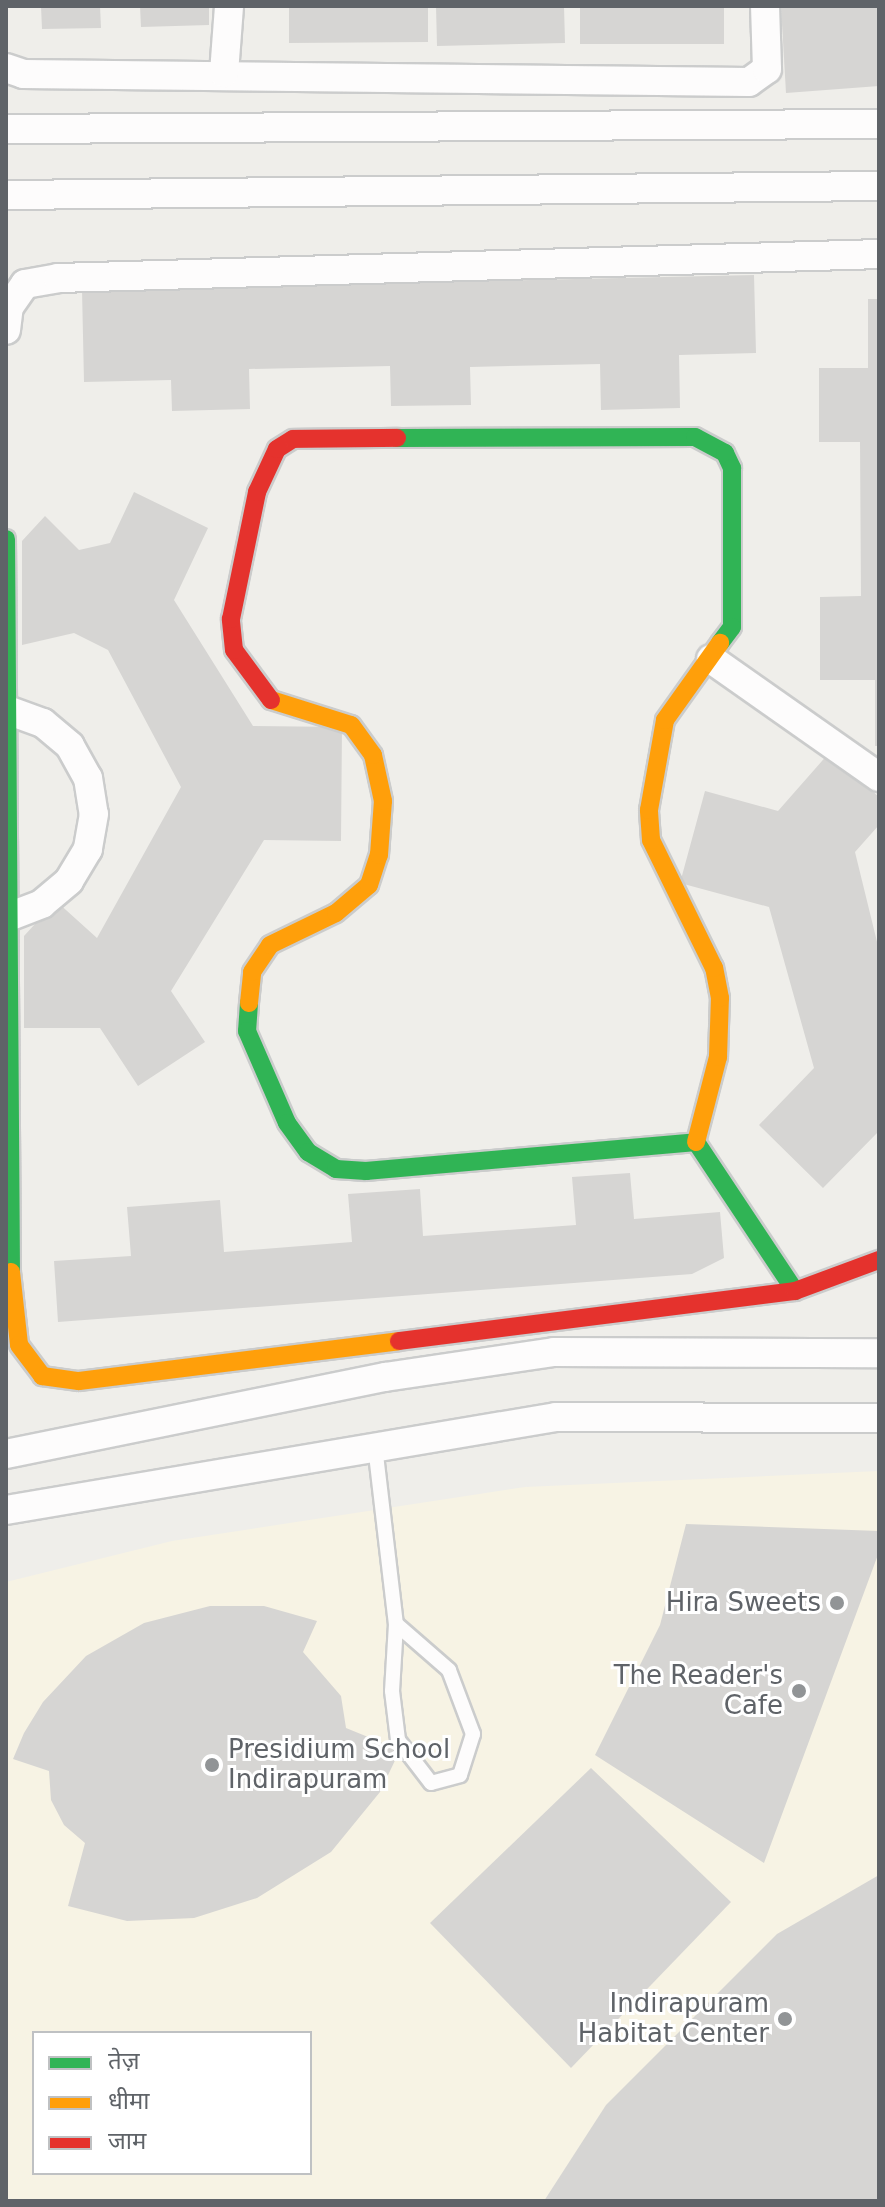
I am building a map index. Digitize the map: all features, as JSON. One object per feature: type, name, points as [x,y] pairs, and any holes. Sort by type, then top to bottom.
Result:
[{"type":"street","points":[[224,73],[229,6]]},
{"type":"street","points":[[6,68],[23,74],[224,73],[749,82],[767,69],[765,6]]},
{"type":"street","points":[[6,129],[879,124]]},
{"type":"street","points":[[6,195],[879,186]]},
{"type":"street","points":[[6,330],[9,307],[25,284],[58,278],[879,254]]},
{"type":"street","points":[[696,1142],[366,1171],[336,1169],[308,1152],[287,1123],[247,1031],[252,972],[270,945],[336,913],[369,885],[379,855],[383,801],[373,755],[351,725],[271,700],[234,650],[231,619],[265,467],[277,449],[293,439],[695,437],[712,443],[725,453],[732,468],[732,627],[665,720],[649,810],[651,840],[714,968],[720,998],[718,1057],[696,1142],[795,1291]]},
{"type":"street","points":[[6,539],[11,1310],[19,1345],[42,1376],[79,1381],[795,1291],[879,1260]]},
{"type":"street","points":[[711,659],[879,777]]},
{"type":"street","points":[[7,710],[43,723],[70,746],[88,778],[94,814],[88,849],[69,881],[42,904],[8,917]]},
{"type":"street","points":[[6,1454],[385,1377],[554,1352],[879,1353]]},
{"type":"street","points":[[6,1510],[556,1417],[879,1418]]},
{"type":"lane","points":[[375,1446],[396,1624],[392,1691],[398,1740],[431,1783],[460,1775],[473,1734],[449,1670],[396,1624]]},
{"type":"shaded area","points":[[879,1471],[879,2201],[6,2201],[6,1582],[172,1541],[525,1487]]},
{"type":"building","points":[[41,6],[100,6],[101,28],[42,29]]},
{"type":"building","points":[[140,6],[209,6],[209,25],[141,27]]},
{"type":"building","points":[[289,6],[428,6],[428,42],[289,43]]},
{"type":"building","points":[[436,6],[564,6],[565,43],[437,46]]},
{"type":"building","points":[[580,6],[724,6],[724,44],[580,44]]},
{"type":"building","points":[[781,6],[879,6],[879,86],[786,93]]},
{"type":"building","points":[[754,275],[756,353],[679,355],[680,408],[601,410],[600,364],[470,367],[471,405],[391,406],[390,366],[249,369],[250,409],[172,411],[171,380],[84,382],[82,290]]},
{"type":"building","points":[[868,299],[879,299],[879,746],[875,746],[875,680],[820,680],[820,597],[861,596],[860,442],[819,442],[819,368],[868,368]]},
{"type":"building","points":[[134,492],[208,528],[174,600],[253,726],[342,727],[341,841],[264,840],[171,991],[205,1042],[138,1086],[100,1028],[24,1028],[24,936],[56,901],[97,938],[181,787],[108,650],[74,633],[22,645],[22,541],[45,516],[79,550],[110,543]]},
{"type":"building","points":[[829,753],[879,797],[879,825],[855,852],[879,950],[879,1131],[823,1188],[759,1125],[814,1068],[769,907],[680,883],[705,791],[778,811]]},
{"type":"building","points":[[630,1173],[634,1219],[720,1212],[724,1258],[692,1274],[58,1322],[54,1261],[131,1256],[127,1207],[220,1200],[224,1252],[352,1242],[348,1194],[420,1189],[423,1236],[576,1225],[572,1177]]},
{"type":"building","points":[[686,1524],[879,1531],[879,1552],[764,1863],[595,1755],[660,1625]]},
{"type":"building","name":"Presidium School Indirapuram","points":[[210,1606],[264,1606],[317,1621],[303,1652],[341,1696],[346,1728],[400,1750],[380,1792],[331,1852],[257,1898],[194,1918],[127,1921],[68,1906],[85,1843],[64,1825],[51,1800],[49,1771],[13,1759],[24,1733],[43,1702],[86,1656],[144,1623]]},
{"type":"building","points":[[591,1768],[731,1902],[571,2068],[430,1923]]},
{"type":"building","name":"Indirapuram Habitat Center","points":[[879,1875],[879,2201],[544,2201],[606,2105],[777,1934]]},
{"type":"traffic: fast","points":[[397,438],[695,437],[725,453],[732,468],[732,627],[720,643]]},
{"type":"traffic: fast","points":[[6,539],[11,1272]]},
{"type":"traffic: fast","points":[[249,1003],[247,1031],[287,1123],[308,1152],[336,1169],[366,1171],[696,1142],[795,1291]]},
{"type":"traffic: slow","points":[[696,1142],[718,1057],[720,998],[714,968],[651,840],[649,810],[665,720],[720,643]]},
{"type":"traffic: slow","points":[[249,1003],[252,972],[270,945],[336,913],[369,885],[379,855],[383,801],[373,755],[351,725],[271,700]]},
{"type":"traffic: slow","points":[[11,1272],[19,1345],[42,1376],[79,1381],[399,1341]]},
{"type":"traffic: jam","points":[[271,700],[234,650],[231,619],[257,492],[277,449],[293,439],[397,438]]},
{"type":"traffic: jam","points":[[399,1341],[795,1291],[879,1260]]},
{"type":"place","name":"Hira Sweets","points":[[837,1603]]},
{"type":"place","name":"The Reader's Cafe","points":[[799,1691]]},
{"type":"place","name":"Presidium School Indirapuram","points":[[212,1765]]},
{"type":"place","name":"Indirapuram Habitat Center","points":[[785,2019]]}]
